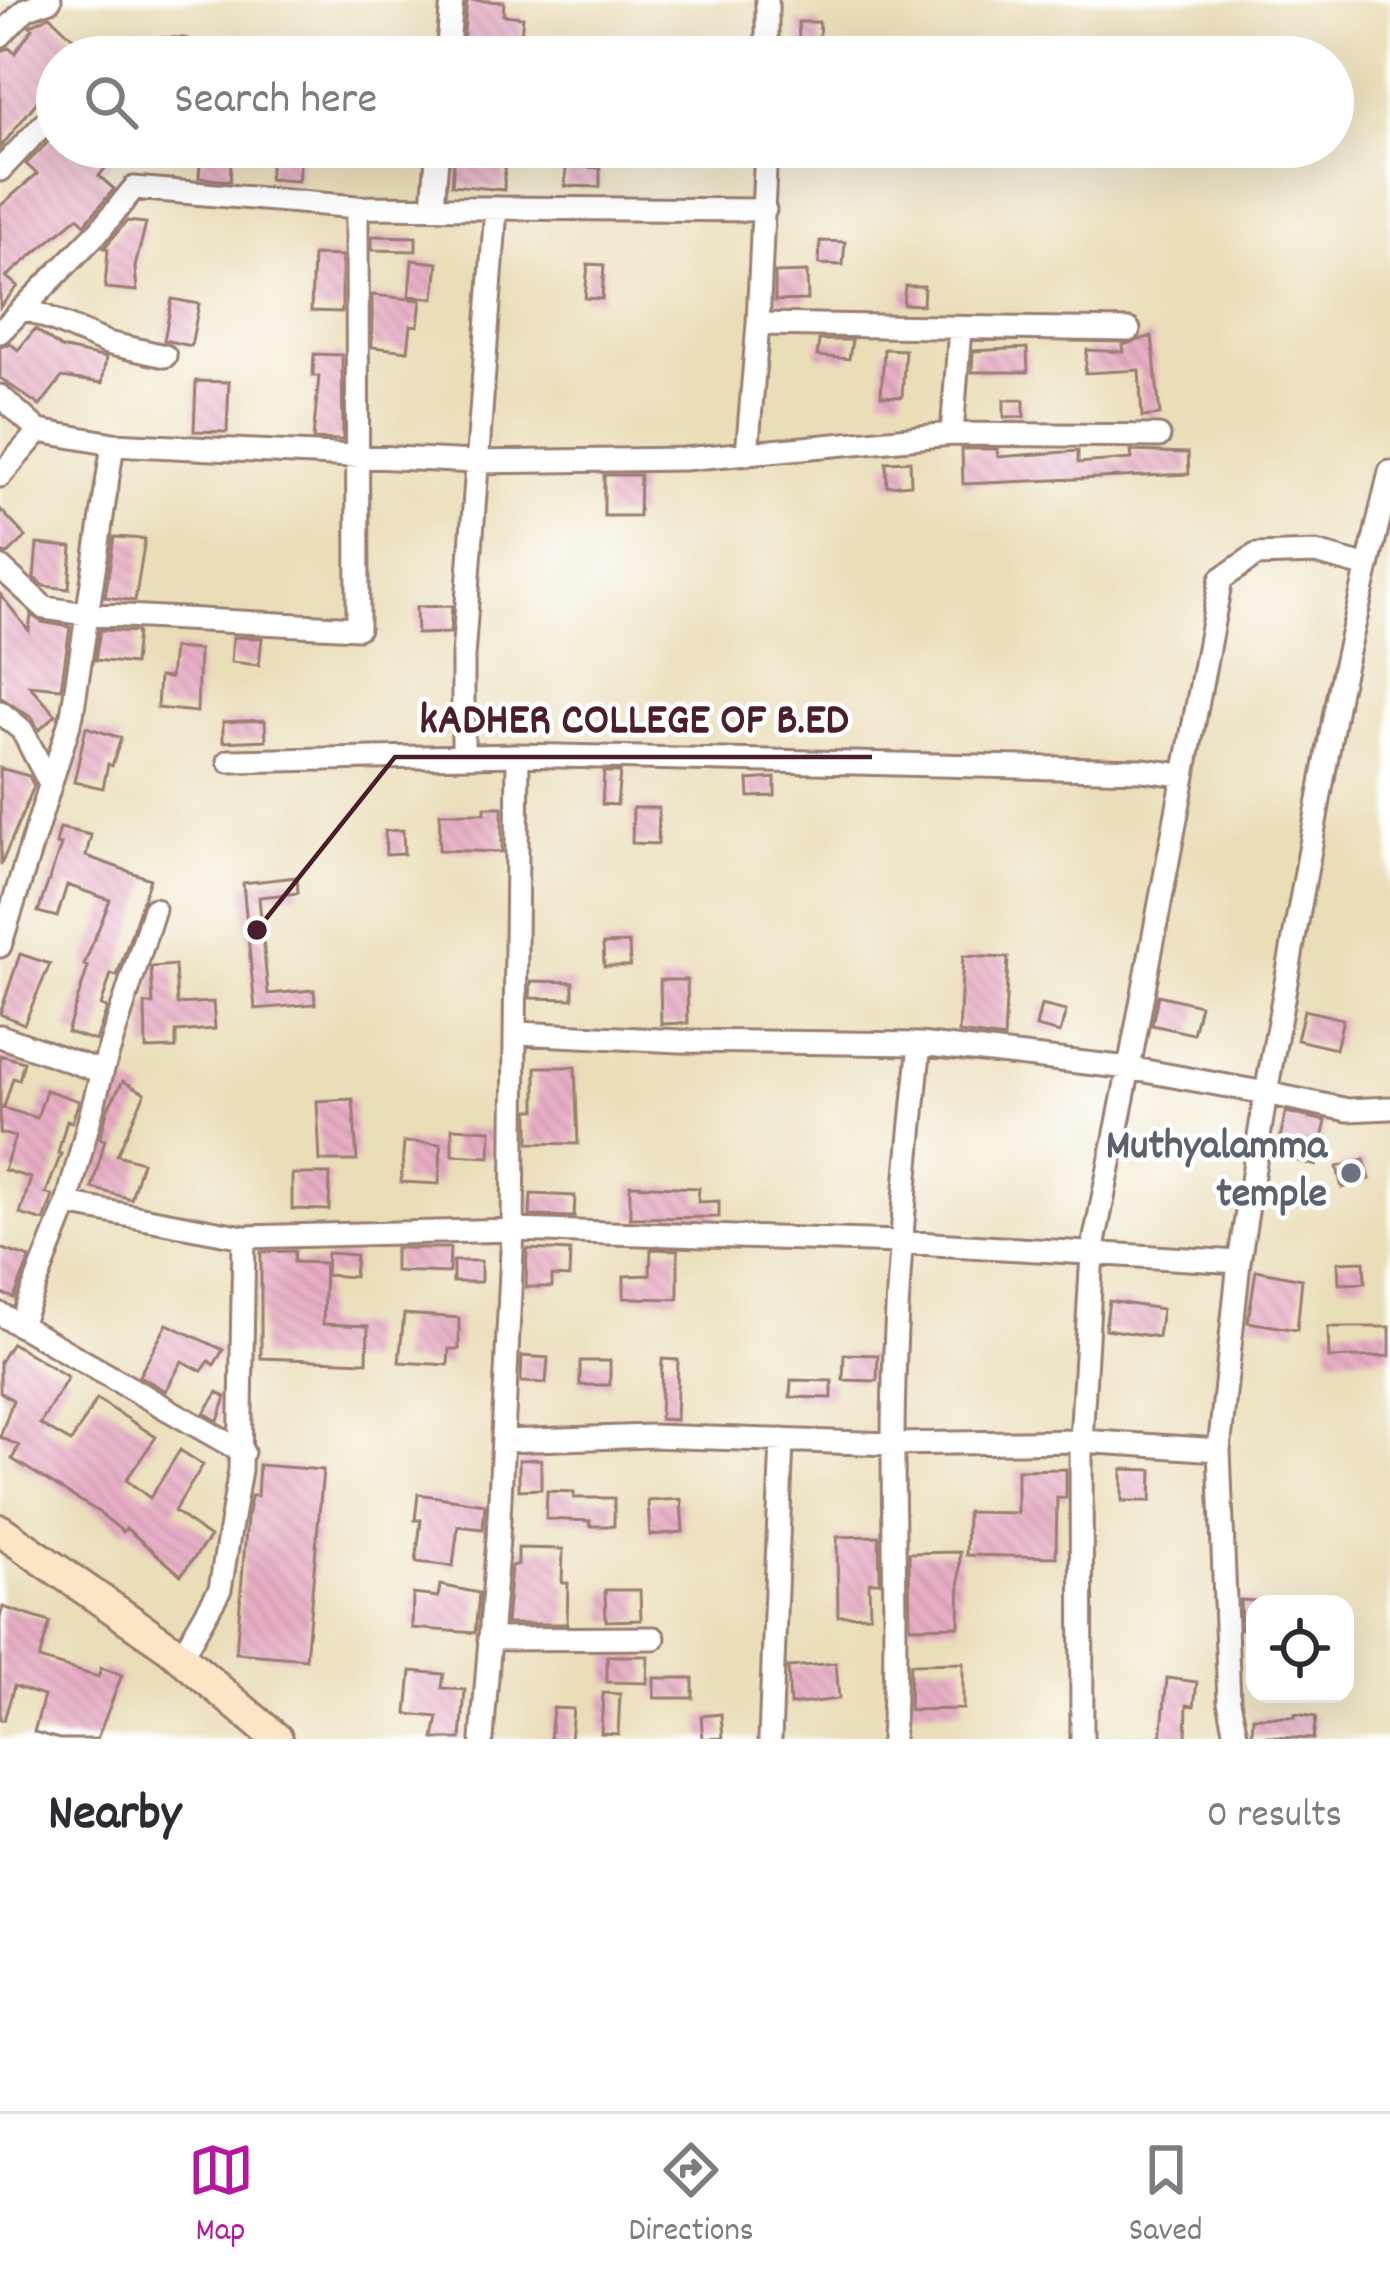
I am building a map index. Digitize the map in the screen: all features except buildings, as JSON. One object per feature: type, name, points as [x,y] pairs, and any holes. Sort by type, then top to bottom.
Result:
[{"type":"main road","points":[[0,1530],[181,1657],[277,1739]]},
{"type":"street","points":[[0,36],[26,9],[50,0]]},
{"type":"street","points":[[449,36],[452,0]]},
{"type":"street","points":[[766,36],[767,0]]},
{"type":"street","points":[[2,164],[36,131]]},
{"type":"street","points":[[434,205],[437,168]]},
{"type":"street","points":[[747,454],[766,168]]},
{"type":"street","points":[[0,332],[134,188],[356,207],[765,210]]},
{"type":"street","points":[[0,567],[46,608],[358,628],[356,207]]},
{"type":"street","points":[[463,756],[463,657],[496,208]]},
{"type":"street","points":[[25,308],[107,343],[165,356]]},
{"type":"street","points":[[758,324],[1130,330]]},
{"type":"street","points":[[952,434],[960,328]]},
{"type":"street","points":[[0,396],[40,431],[113,444],[475,462],[684,459],[952,434],[1159,436]]},
{"type":"street","points":[[0,476],[40,431]]},
{"type":"street","points":[[1,936],[72,715],[113,444]]},
{"type":"street","points":[[1237,1739],[1228,1701],[1219,1450],[1239,1262],[1339,690],[1390,472]]},
{"type":"street","points":[[1082,1739],[1082,1441],[1092,1252],[1221,579],[1256,555],[1316,554],[1368,567]]},
{"type":"street","points":[[0,712],[22,730],[50,784]]},
{"type":"street","points":[[482,1739],[513,1230],[518,755]]},
{"type":"street","points":[[229,761],[518,755],[1143,770],[1182,776]]},
{"type":"street","points":[[154,909],[102,1072],[67,1204],[10,1319],[243,1452]]},
{"type":"street","points":[[518,1033],[920,1045],[1129,1069],[1348,1110],[1390,1108]]},
{"type":"street","points":[[0,1036],[102,1072]]},
{"type":"street","points":[[892,1739],[897,1653],[893,1444],[900,1241],[920,1045]]},
{"type":"street","points":[[67,1204],[244,1237],[513,1230],[900,1241],[1239,1262]]},
{"type":"street","points":[[181,1657],[220,1589],[243,1452],[244,1237]]},
{"type":"street","points":[[502,1441],[651,1436],[893,1444],[1082,1441],[1219,1450]]},
{"type":"street","points":[[770,1739],[782,1440]]},
{"type":"street","points":[[489,1639],[654,1637]]},
{"type":"place","name":"kADHER COLLEGE OF B.ED","points":[[257,930]]},
{"type":"place","name":"Muthyalamma temple","points":[[1351,1173]]}]
